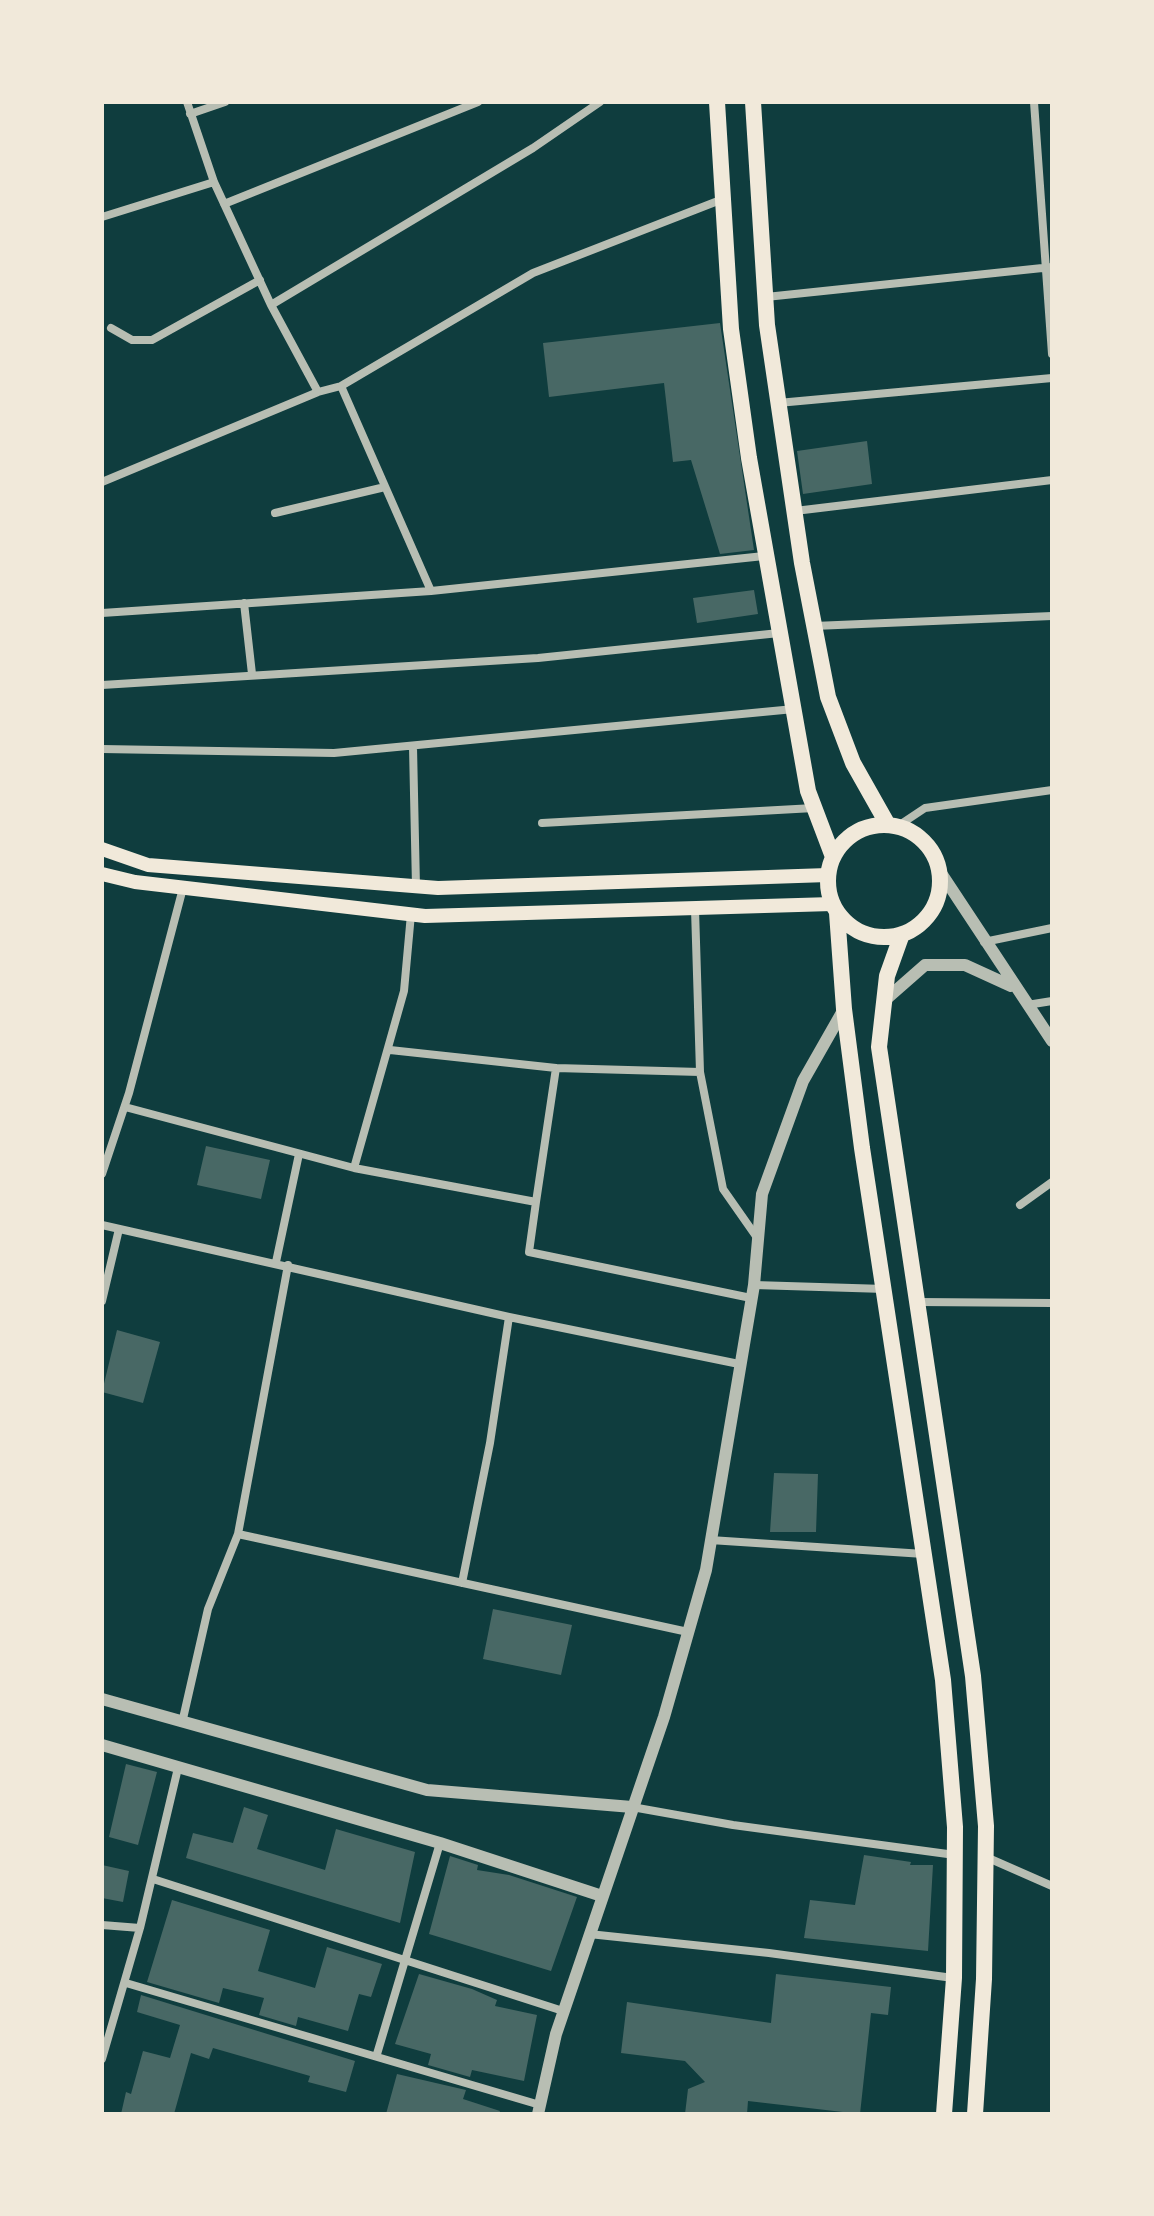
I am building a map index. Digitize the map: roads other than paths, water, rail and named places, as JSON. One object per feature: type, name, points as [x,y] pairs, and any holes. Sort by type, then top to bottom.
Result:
[{"type":"main road","points":[[717,102],[731,329],[764,556],[815,808],[833,857]]},
{"type":"main road","points":[[102,874],[183,888],[411,914],[835,908],[866,934],[902,934],[928,916],[936,902],[939,870],[925,842],[893,826],[853,763],[828,697],[793,511],[778,403],[766,297],[753,102]]},
{"type":"main road","points":[[893,826],[855,832],[833,857],[828,875],[835,908],[844,1009],[943,1680],[955,1855],[954,1978],[944,2114]]},
{"type":"main road","points":[[102,849],[148,865],[416,887],[828,875]]},
{"type":"main road","points":[[902,934],[887,976],[879,1047],[973,1676],[985,1857],[984,1979],[975,2114]]},
{"type":"street","points":[[187,102],[214,182],[271,305],[318,392]]},
{"type":"street","points":[[190,114],[225,102]]},
{"type":"street","points":[[224,204],[478,102]]},
{"type":"street","points":[[271,305],[533,148],[600,102]]},
{"type":"street","points":[[1034,102],[1052,354]]},
{"type":"street","points":[[102,217],[214,182]]},
{"type":"street","points":[[102,482],[318,392],[341,386],[533,273],[723,199]]},
{"type":"street","points":[[766,297],[1048,267]]},
{"type":"street","points":[[111,328],[132,340],[152,340],[260,280]]},
{"type":"street","points":[[778,403],[1052,378]]},
{"type":"street","points":[[341,386],[431,591]]},
{"type":"street","points":[[793,511],[1052,480]]},
{"type":"street","points":[[275,513],[385,487]]},
{"type":"street","points":[[102,613],[431,591],[764,556]]},
{"type":"street","points":[[244,603],[252,674]]},
{"type":"street","points":[[814,626],[1052,616]]},
{"type":"street","points":[[102,685],[538,658],[779,633]]},
{"type":"street","points":[[102,749],[334,753],[794,709]]},
{"type":"street","points":[[413,747],[416,887]]},
{"type":"street","points":[[893,826],[925,808],[1052,790]]},
{"type":"street","points":[[542,823],[815,808]]},
{"type":"street","points":[[939,870],[1013,987],[1052,1041]]},
{"type":"street","points":[[102,1174],[125,1107],[183,888]]},
{"type":"street","points":[[695,909],[700,1072],[723,1189],[758,1239]]},
{"type":"street","points":[[354,1168],[390,1050],[404,991],[411,914]]},
{"type":"street","points":[[984,942],[1052,928]]},
{"type":"street","points":[[884,1001],[925,965],[965,965],[1013,987]]},
{"type":"street","points":[[1026,1005],[1052,1001]]},
{"type":"street","points":[[126,1983],[377,2054],[539,2110],[563,2011],[688,1632],[710,1540],[752,1292],[762,1194],[803,1081],[844,1009]]},
{"type":"street","points":[[390,1050],[556,1068],[700,1072]]},
{"type":"street","points":[[556,1068],[529,1252],[752,1292],[885,1289]]},
{"type":"street","points":[[125,1107],[354,1168],[536,1202]]},
{"type":"street","points":[[276,1262],[299,1154]]},
{"type":"street","points":[[1020,1205],[1052,1182]]},
{"type":"street","points":[[102,1225],[509,1317],[739,1364]]},
{"type":"street","points":[[102,1301],[119,1229]]},
{"type":"street","points":[[182,1723],[208,1609],[238,1534],[288,1265]]},
{"type":"street","points":[[918,1302],[1052,1303]]},
{"type":"street","points":[[462,1583],[490,1443],[509,1317]]},
{"type":"street","points":[[238,1534],[688,1632]]},
{"type":"street","points":[[710,1540],[924,1554]]},
{"type":"street","points":[[102,1699],[427,1790],[632,1807],[733,1825],[955,1855]]},
{"type":"street","points":[[102,1745],[440,1843],[602,1896]]},
{"type":"street","points":[[102,2059],[126,1983],[178,1768]]},
{"type":"street","points":[[377,2054],[440,1843]]},
{"type":"street","points":[[985,1857],[1052,1886]]},
{"type":"street","points":[[153,1879],[563,2011]]},
{"type":"street","points":[[102,1925],[140,1928]]},
{"type":"street","points":[[589,1934],[769,1953],[954,1978]]}]
